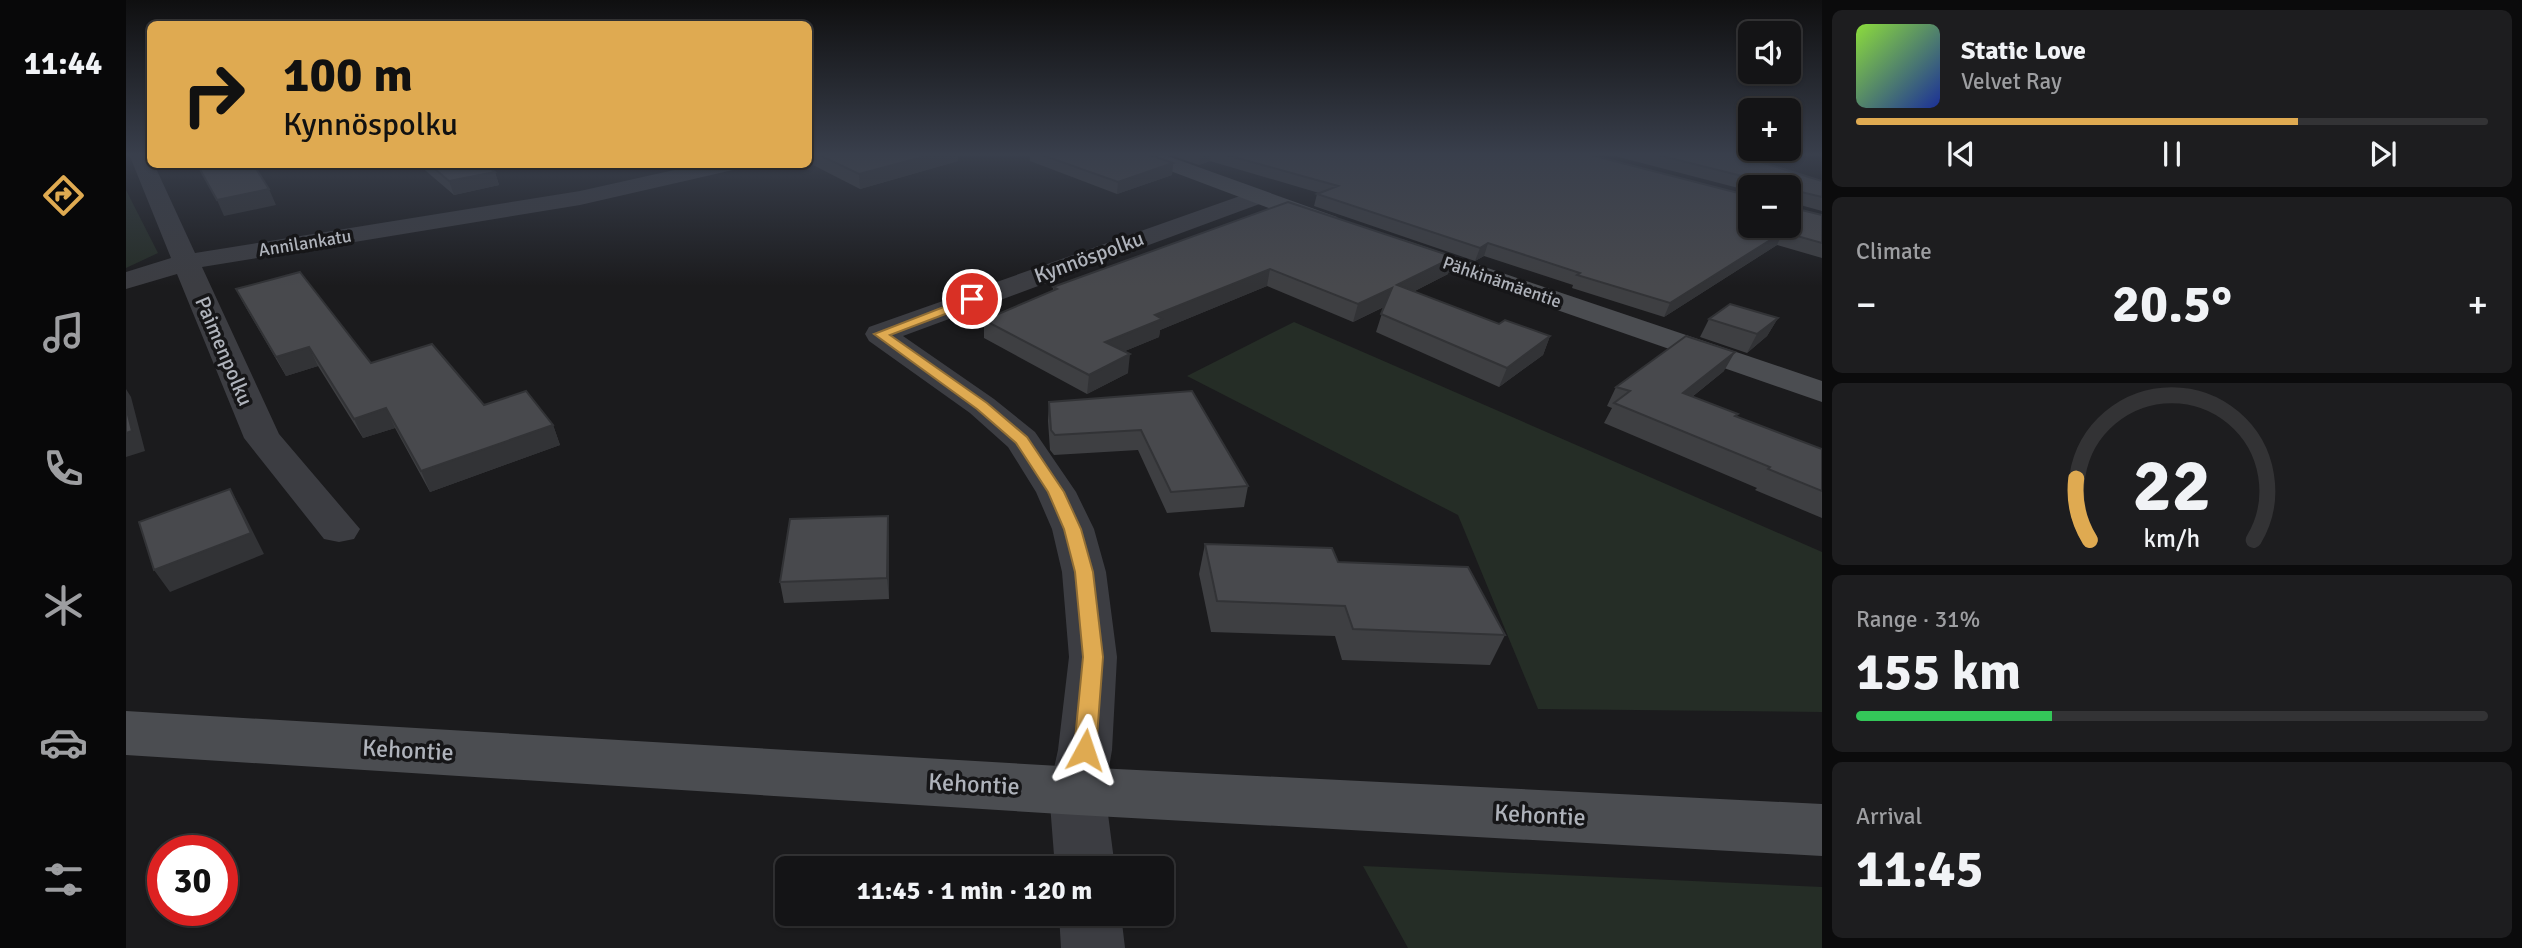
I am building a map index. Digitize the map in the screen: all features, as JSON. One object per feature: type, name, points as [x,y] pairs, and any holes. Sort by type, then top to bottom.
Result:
[{"type":"street","name":"Paimenpolku","points":[[158,198],[262,438],[339,529]]},
{"type":"street","name":"Annilankatu","points":[[126,281],[186,262],[576,198]]},
{"type":"street","name":"Kynnöspolku","points":[[1077,790],[1085,750],[1093,657],[1084,572],[1073,529],[1056,492],[1022,440],[982,406],[880,334],[1254,198]]},
{"type":"street","name":"Pähkinämäentie","points":[[1261,198],[1822,392]]},
{"type":"street","name":"Kehontie","points":[[126,733],[1822,831]]},
{"type":"street","points":[[1077,790],[1084,856]]},
{"type":"street","points":[[1091,926],[1093,948]]},
{"type":"shaded area","points":[[126,198],[130,198],[158,253],[126,268]]},
{"type":"shaded area","points":[[1294,322],[1822,552],[1822,712],[1538,709],[1458,515],[1187,376]]},
{"type":"shaded area","points":[[1363,866],[1822,887],[1822,948],[1408,948]]},
{"type":"building","points":[[1330,198],[1738,198],[1738,238],[1773,238],[1670,303],[1577,275],[1580,273],[1488,243],[1480,248]]},
{"type":"building","points":[[1288,202],[1454,257],[1397,285],[1499,324],[1505,320],[1550,336],[1507,368],[1381,314],[1392,288],[1358,304],[1270,269],[1155,315],[1162,319],[1105,342],[1130,354],[1089,375],[984,320],[1057,289],[1053,287]]},
{"type":"building","points":[[1801,210],[1822,215],[1822,243],[1801,237]]},
{"type":"building","points":[[300,272],[371,363],[432,344],[484,405],[526,391],[553,425],[421,471],[386,408],[354,419],[309,347],[276,357],[236,289]]},
{"type":"building","points":[[1730,304],[1778,318],[1757,334],[1709,319]]},
{"type":"building","points":[[1686,336],[1735,352],[1683,393],[1822,449],[1822,491],[1614,403],[1630,391],[1616,387]]},
{"type":"building","points":[[1192,391],[1248,486],[1171,492],[1141,430],[1055,435],[1051,430],[1049,402]]},
{"type":"building","points":[[126,407],[132,431],[126,433]]},
{"type":"building","points":[[230,489],[251,533],[154,570],[139,522]]},
{"type":"building","points":[[888,516],[887,578],[780,582],[790,519]]},
{"type":"building","points":[[1205,544],[1332,548],[1338,562],[1468,567],[1505,635],[1353,629],[1345,606],[1217,601]]},
{"type":"route","points":[[972,299],[880,334],[982,406],[1022,440],[1056,492],[1073,529],[1084,572],[1093,657],[1085,750]]}]
